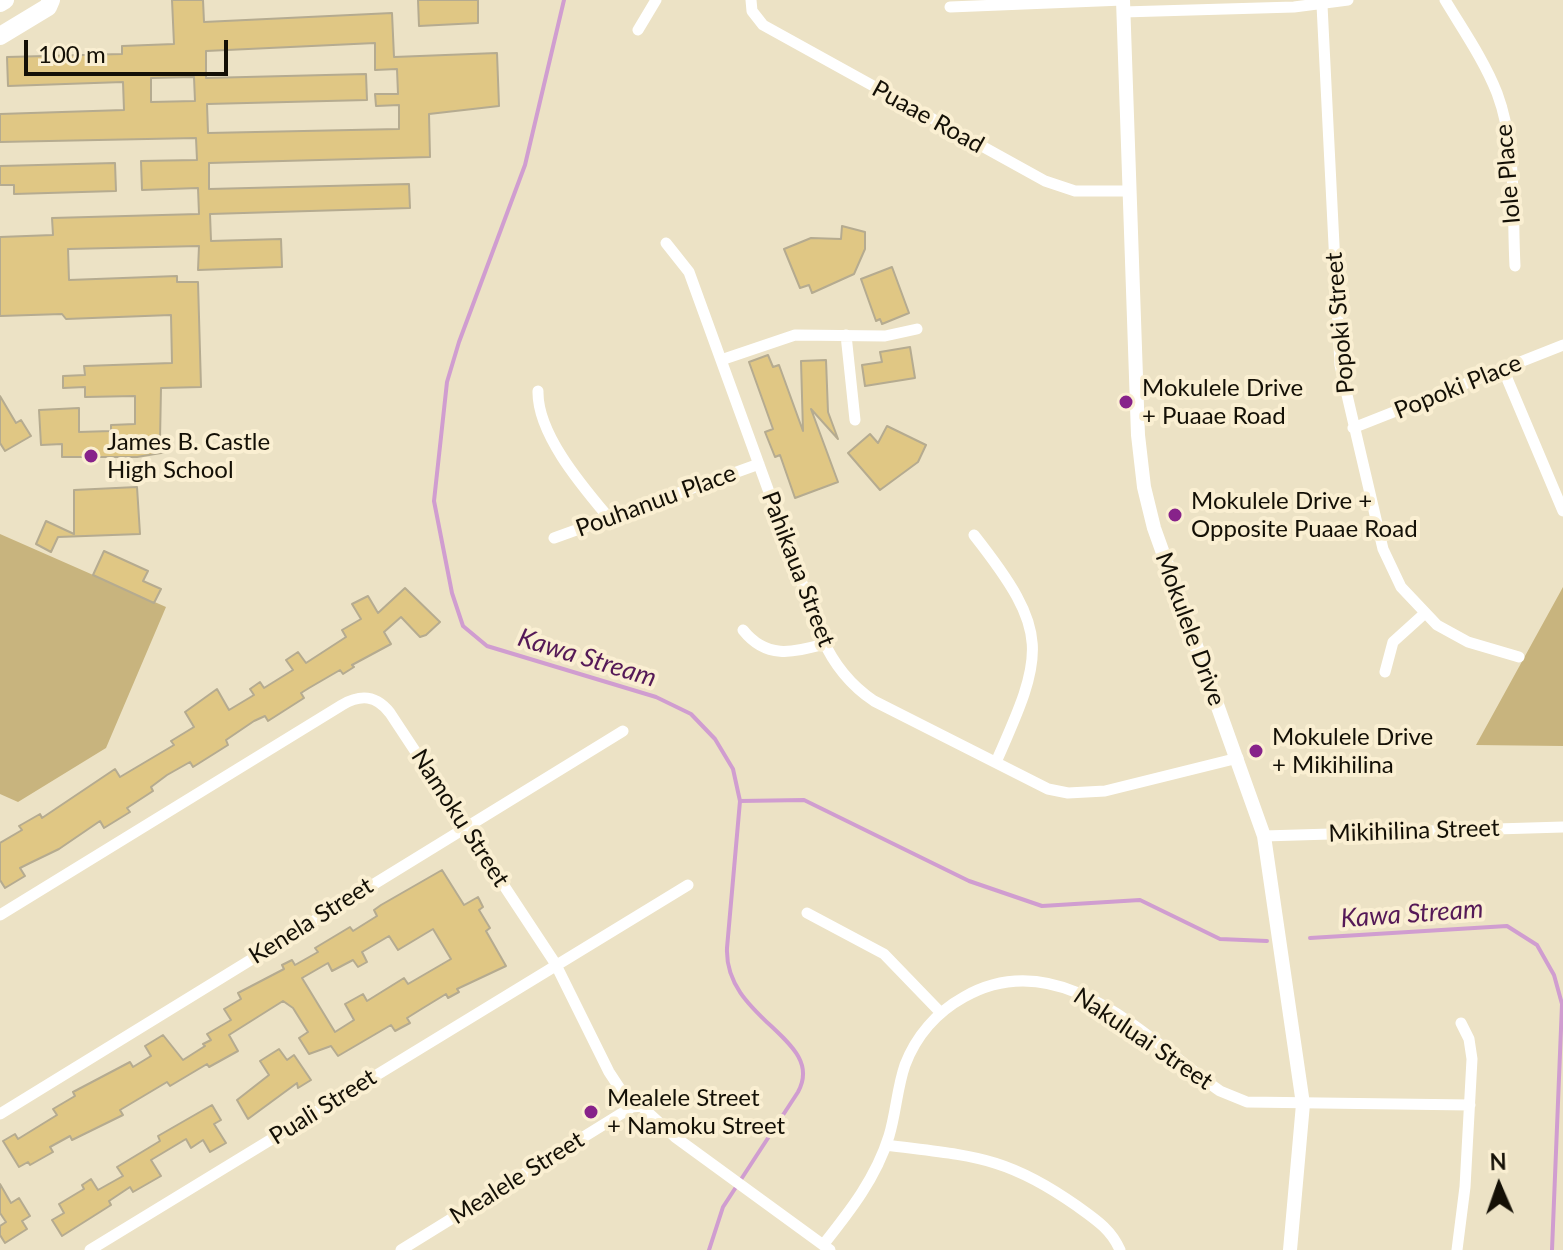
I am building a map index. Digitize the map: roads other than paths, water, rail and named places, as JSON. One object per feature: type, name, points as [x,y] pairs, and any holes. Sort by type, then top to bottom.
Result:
[{"type":"main road","points":[[0,3],[5,0]]},
{"type":"main road","points":[[0,36],[48,7],[51,0]]},
{"type":"street","points":[[638,30],[656,0]]},
{"type":"street","name":"Puaae Road","points":[[751,0],[754,16],[763,25],[1045,181],[1075,191],[1128,191]]},
{"type":"street","points":[[950,7],[1322,5],[1348,0]]},
{"type":"street","name":"Iole Place","points":[[1445,0],[1483,64],[1503,111],[1509,147],[1515,266]]},
{"type":"street","name":"Popoki Street","points":[[1322,5],[1337,333],[1353,428],[1388,562],[1401,587],[1424,614],[1468,642],[1519,657]]},
{"type":"street","name":"Mokulele Drive","points":[[1123,6],[1138,435],[1144,487],[1176,595],[1264,836],[1303,1104],[1290,1250]]},
{"type":"street","name":"Pahikaua Street","points":[[666,243],[689,272],[824,644],[835,664],[863,694],[1048,789],[1078,794],[1105,791],[1238,758]]},
{"type":"street","points":[[721,360],[782,338],[885,336],[917,329]]},
{"type":"street","points":[[846,335],[855,420]]},
{"type":"street","name":"Popoki Place","points":[[1353,428],[1563,345]]},
{"type":"street","points":[[1503,369],[1563,511]]},
{"type":"street","points":[[538,391],[544,424],[581,484],[609,518]]},
{"type":"street","name":"Pouhanuu Place","points":[[554,538],[759,464]]},
{"type":"street","points":[[974,535],[1020,597],[1032,638],[1030,683],[996,762]]},
{"type":"street","points":[[1385,672],[1393,642],[1424,614]]},
{"type":"street","points":[[743,630],[757,644],[776,652],[797,652],[824,644]]},
{"type":"street","name":"Namoku Street","points":[[0,915],[358,697],[373,698],[386,707],[555,963],[609,1072],[632,1107],[641,1106],[663,1128],[827,1248]]},
{"type":"street","name":"Kenela Street","points":[[0,1114],[623,731]]},
{"type":"street","name":"Mikihilina Street","points":[[1264,836],[1563,827]]},
{"type":"street","name":"Puali Street","points":[[90,1250],[555,963],[688,885]]},
{"type":"street","points":[[807,913],[884,954],[941,1013]]},
{"type":"street","name":"Nakuluai Street","points":[[827,1248],[860,1198],[886,1145],[905,1064],[920,1036],[941,1013],[966,995],[995,984],[1029,981],[1062,986],[1093,999],[1228,1096],[1258,1103],[1470,1105]]},
{"type":"street","points":[[1457,1250],[1470,1105],[1471,1049],[1461,1023]]},
{"type":"street","name":"Mealele Street","points":[[401,1250],[632,1107]]},
{"type":"street","points":[[886,1145],[982,1157],[1013,1166],[1046,1184],[1098,1221],[1111,1233],[1120,1250]]},
{"type":"waterway","name":"Kawa Stream","points":[[564,0],[525,165],[447,382],[434,501],[452,593],[463,626],[487,646],[656,697],[691,714],[715,739],[733,769],[740,801],[804,800],[969,881],[1042,906],[1140,900],[1220,939],[1267,941]]},
{"type":"waterway","points":[[709,1250],[723,1207],[798,1092],[803,1074],[799,1057],[741,993],[730,973],[727,948],[740,801]]},
{"type":"waterway","name":"Kawa Stream","points":[[1310,938],[1507,926],[1537,945],[1554,975],[1562,1004],[1552,1250]]},
{"type":"place","name":"Mokulele Drive + Puaae Road","points":[[1126,402]]},
{"type":"place","name":"James B. Castle High School","points":[[91,456]]},
{"type":"place","name":"Mokulele Drive + Opposite Puaae Road","points":[[1175,515]]},
{"type":"place","name":"Mokulele Drive + Mikihilina","points":[[1256,751]]},
{"type":"place","name":"Mealele Street + Namoku Street","points":[[591,1112]]}]
